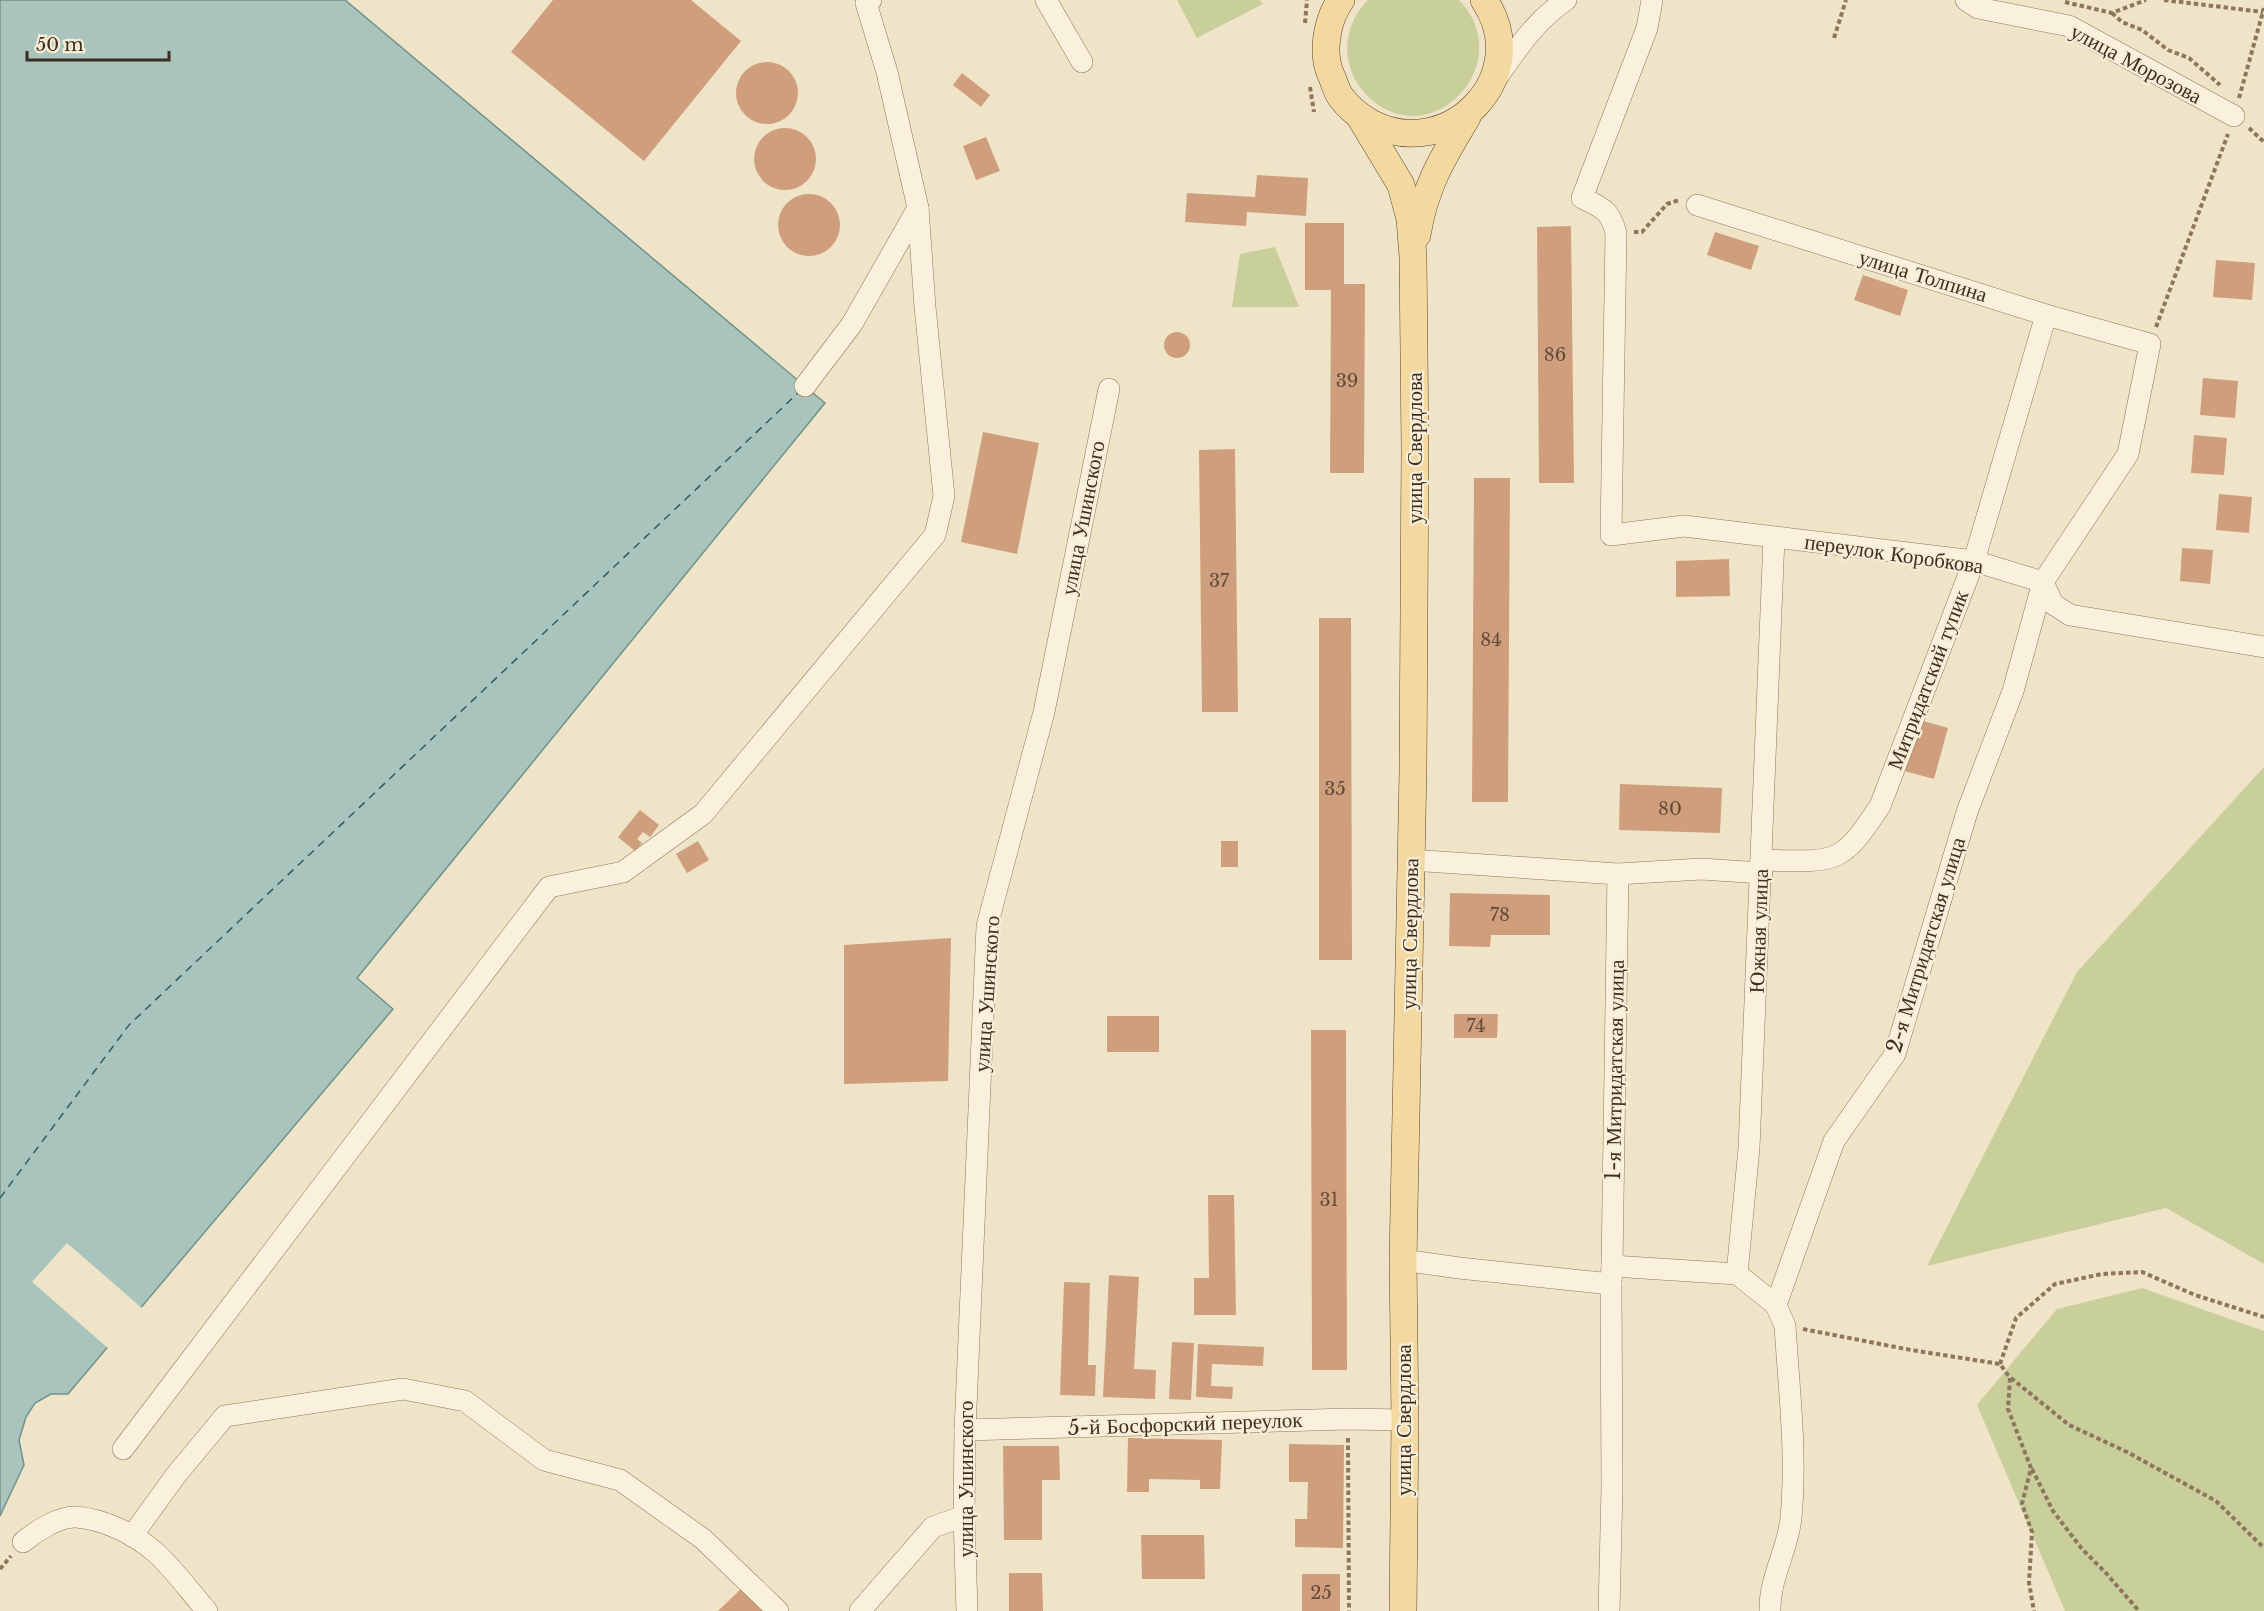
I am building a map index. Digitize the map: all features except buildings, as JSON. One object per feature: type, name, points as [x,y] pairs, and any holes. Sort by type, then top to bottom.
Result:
[{"type":"main road","points":[[1329,0],[1327,35],[1329,69],[1340,96],[1360,117],[1401,185],[1410,219],[1413,257]]},
{"type":"main road","points":[[1327,35],[1336,6],[1341,0]]},
{"type":"main road","points":[[1413,257],[1426,195],[1436,169],[1469,114],[1488,92],[1498,66],[1499,38],[1492,11],[1484,0]]},
{"type":"main road","points":[[1360,117],[1386,131],[1415,135],[1444,129],[1469,114]]},
{"type":"main road","name":"улица Свердлова","points":[[1403,1611],[1405,1420],[1402,1260],[1411,860],[1415,448],[1413,257]]},
{"type":"street","points":[[1046,0],[1082,62]]},
{"type":"street","points":[[1488,92],[1530,31],[1566,0]]},
{"type":"street","points":[[1616,233],[1612,216],[1599,206],[1582,198],[1647,28],[1652,0]]},
{"type":"street","name":"улица Морозова","points":[[1966,0],[1978,8],[2069,26],[2234,106]]},
{"type":"street","points":[[123,1449],[549,888],[623,872],[703,814],[935,535],[944,496],[925,307],[918,208],[887,72],[866,1]]},
{"type":"street","name":"улица Толпина","points":[[1697,205],[2046,315],[2150,344]]},
{"type":"street","points":[[805,386],[852,324],[918,208]]},
{"type":"street","name":"переулок Коробкова","points":[[1616,233],[1611,535],[1684,526],[1974,561],[2043,582]]},
{"type":"street","name":"Митридатский тупик","points":[[1411,860],[1618,874],[1762,867],[1824,859],[1837,855],[1862,834],[1880,806],[1974,561],[2046,315]]},
{"type":"street","name":"2-я Митридатская улица","points":[[1776,1305],[1834,1141],[1895,1054],[1967,812],[2013,691],[2043,582],[2128,454],[2150,344]]},
{"type":"street","name":"улица Ушинского","points":[[967,1611],[964,1516],[965,1430],[987,926],[1044,712],[1109,389]]},
{"type":"street","name":"Южная улица","points":[[1737,1274],[1749,1148],[1774,538]]},
{"type":"street","points":[[2043,582],[2053,604],[2070,615],[2264,647]]},
{"type":"street","name":"1-я Митридатская улица","points":[[1609,1611],[1618,874]]},
{"type":"street","points":[[1402,1260],[1459,1268],[1612,1275],[1737,1274],[1776,1305],[1785,1326],[1795,1479],[1789,1537],[1776,1572],[1770,1611]]},
{"type":"street","points":[[132,1536],[176,1475],[225,1416],[403,1389],[465,1401],[544,1460],[620,1480],[703,1539],[778,1611]]},
{"type":"street","name":"5-й Босфорский переулок","points":[[965,1430],[1348,1419],[1405,1420]]},
{"type":"street","points":[[23,1542],[40,1528],[74,1516],[107,1524],[132,1536],[156,1553],[207,1611]]},
{"type":"street","points":[[860,1611],[933,1527],[964,1516]]},
{"type":"path","points":[[1834,38],[1846,0]]},
{"type":"path","points":[[2112,13],[2146,0]]},
{"type":"path","points":[[2150,344],[2234,106],[2263,10],[2164,0]]},
{"type":"path","points":[[2065,2],[2112,13],[2122,22],[2142,30],[2168,50],[2189,58],[2223,89]]},
{"type":"path","points":[[1616,233],[1642,232],[1666,204],[1681,200],[1697,205]]},
{"type":"path","points":[[2000,1364],[2016,1318],[2055,1284],[2102,1274],[2142,1272],[2195,1295],[2264,1317]]},
{"type":"path","points":[[1785,1326],[2000,1364],[2022,1389],[2069,1425],[2127,1452],[2216,1501],[2264,1548]]},
{"type":"path","points":[[2010,1377],[2008,1409],[2031,1468],[2053,1511],[2082,1550],[2106,1572],[2139,1611]]},
{"type":"path","points":[[1348,1419],[1349,1611]]},
{"type":"path","points":[[2031,1468],[2022,1504],[2032,1532],[2029,1583],[2034,1611]]},
{"type":"green space","points":[[1177,0],[1260,0],[1263,4],[1197,38]]},
{"type":"green space","points":[[1368,0],[1459,0],[1475,24],[1479,49],[1474,72],[1462,92],[1443,108],[1421,115],[1397,114],[1373,101],[1352,74],[1347,45],[1353,21]]},
{"type":"green space","points":[[1275,247],[1299,307],[1232,307],[1240,254]]},
{"type":"green space","points":[[2264,767],[2264,1264],[2166,1208],[1927,1266],[2077,972]]},
{"type":"green space","points":[[2142,1288],[2264,1331],[2264,1611],[2065,1611],[1977,1405],[2057,1309]]},
{"type":"water","points":[[0,0],[345,0],[825,403],[357,978],[393,1009],[68,1394],[51,1394],[35,1403],[26,1417],[19,1440],[24,1465],[0,1516]]},
{"type":"pier","points":[[67,1243],[143,1309],[109,1349],[32,1282]]},
{"type":"ferry route","points":[[0,1198],[129,1025],[798,393]]}]
